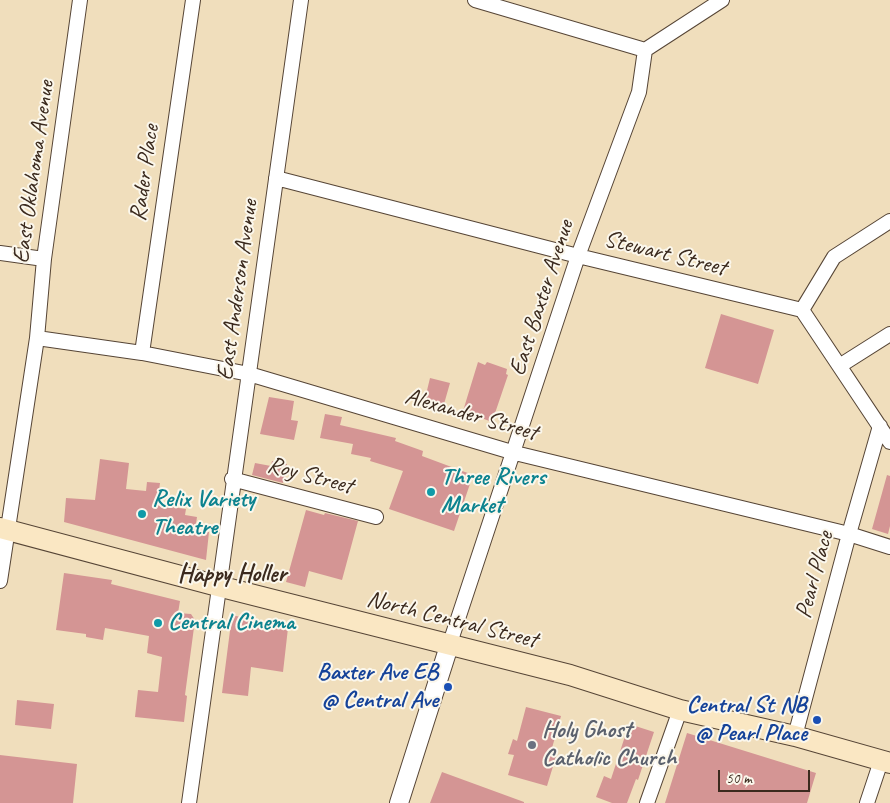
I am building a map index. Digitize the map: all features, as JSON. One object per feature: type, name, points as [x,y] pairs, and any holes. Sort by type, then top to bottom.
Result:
[{"type":"main road","name":"North Central Street","points":[[4,528],[449,646],[570,675],[680,710],[795,736],[886,762]]},
{"type":"street","name":"East Oklahoma Avenue","points":[[0,581],[4,528],[37,338],[44,259],[80,0]]},
{"type":"street","name":"Rader Place","points":[[142,353],[193,0]]},
{"type":"street","name":"East Anderson Avenue","points":[[189,803],[232,479],[249,374],[301,0]]},
{"type":"street","points":[[475,0],[645,50],[722,0]]},
{"type":"street","name":"East Baxter Avenue","points":[[449,646],[578,256],[639,92],[645,50]]},
{"type":"street","name":"Stewart Street","points":[[276,178],[578,256],[802,310]]},
{"type":"street","points":[[890,220],[834,257],[802,310],[841,365],[890,442]]},
{"type":"street","points":[[0,253],[44,259]]},
{"type":"street","points":[[841,365],[890,334]]},
{"type":"street","name":"Alexander Street","points":[[37,338],[142,353],[249,374],[514,453],[849,534],[890,547]]},
{"type":"street","name":"Pearl Place","points":[[795,736],[880,426]]},
{"type":"street","name":"Roy Street","points":[[232,479],[376,517]]},
{"type":"street","points":[[399,803],[449,646]]},
{"type":"street","points":[[647,803],[680,710]]},
{"type":"street","points":[[867,803],[886,762]]},
{"type":"building","points":[[721,314],[774,330],[758,384],[705,368]]},
{"type":"building","points":[[478,362],[485,365],[487,362],[507,369],[506,374],[508,375],[492,422],[463,411]]},
{"type":"building","points":[[430,378],[450,383],[442,411],[423,407]]},
{"type":"building","points":[[269,397],[294,401],[291,420],[298,421],[294,440],[260,434]]},
{"type":"building","name":"Three Rivers Market","points":[[325,414],[342,417],[340,425],[396,438],[395,441],[423,451],[422,456],[473,475],[454,531],[389,509],[403,471],[370,461],[371,458],[351,454],[353,444],[320,438]]},
{"type":"building","points":[[100,459],[129,463],[126,489],[146,491],[147,482],[160,483],[157,505],[186,509],[185,515],[197,517],[195,530],[209,532],[206,560],[64,522],[66,498],[95,500]]},
{"type":"building","points":[[272,461],[287,464],[283,483],[252,475],[255,463],[271,466]]},
{"type":"building","points":[[887,475],[890,476],[890,526],[888,534],[872,529]]},
{"type":"building","points":[[306,510],[358,521],[342,580],[309,571],[305,587],[286,582]]},
{"type":"building","points":[[64,573],[112,580],[111,584],[180,601],[178,613],[191,614],[195,620],[185,695],[187,696],[184,722],[135,717],[138,690],[158,692],[162,657],[147,653],[149,636],[105,628],[103,640],[86,637],[86,634],[56,630]]},
{"type":"building","points":[[232,615],[288,628],[283,672],[251,667],[248,696],[222,693]]},
{"type":"building","points":[[17,700],[54,704],[51,729],[15,725]]},
{"type":"building","name":"Holy Ghost Catholic Church","points":[[526,707],[561,716],[552,748],[558,750],[547,786],[508,775],[514,755],[508,754],[513,739],[517,741]]},
{"type":"building","points":[[629,724],[654,732],[638,780],[636,779],[627,803],[612,803],[596,797],[604,776],[611,779]]},
{"type":"building","points":[[687,733],[816,773],[807,803],[665,803]]},
{"type":"building","points":[[0,755],[77,764],[73,803],[0,803]]},
{"type":"building","points":[[442,772],[524,802],[524,803],[430,803]]},
{"type":"place","name":"Three Rivers Market","points":[[431,492]]},
{"type":"place","name":"Relix Variety Theatre","points":[[142,514]]},
{"type":"place","name":"Central Cinema","points":[[158,623]]},
{"type":"place","name":"Baxter Ave EB @ Central Ave","points":[[448,687]]},
{"type":"place","name":"Central St NB @ Pearl Place","points":[[817,720]]},
{"type":"place","name":"Holy Ghost Catholic Church","points":[[532,745]]},
{"type":"district","name":"Happy Holler","points":[[232,574]]}]
